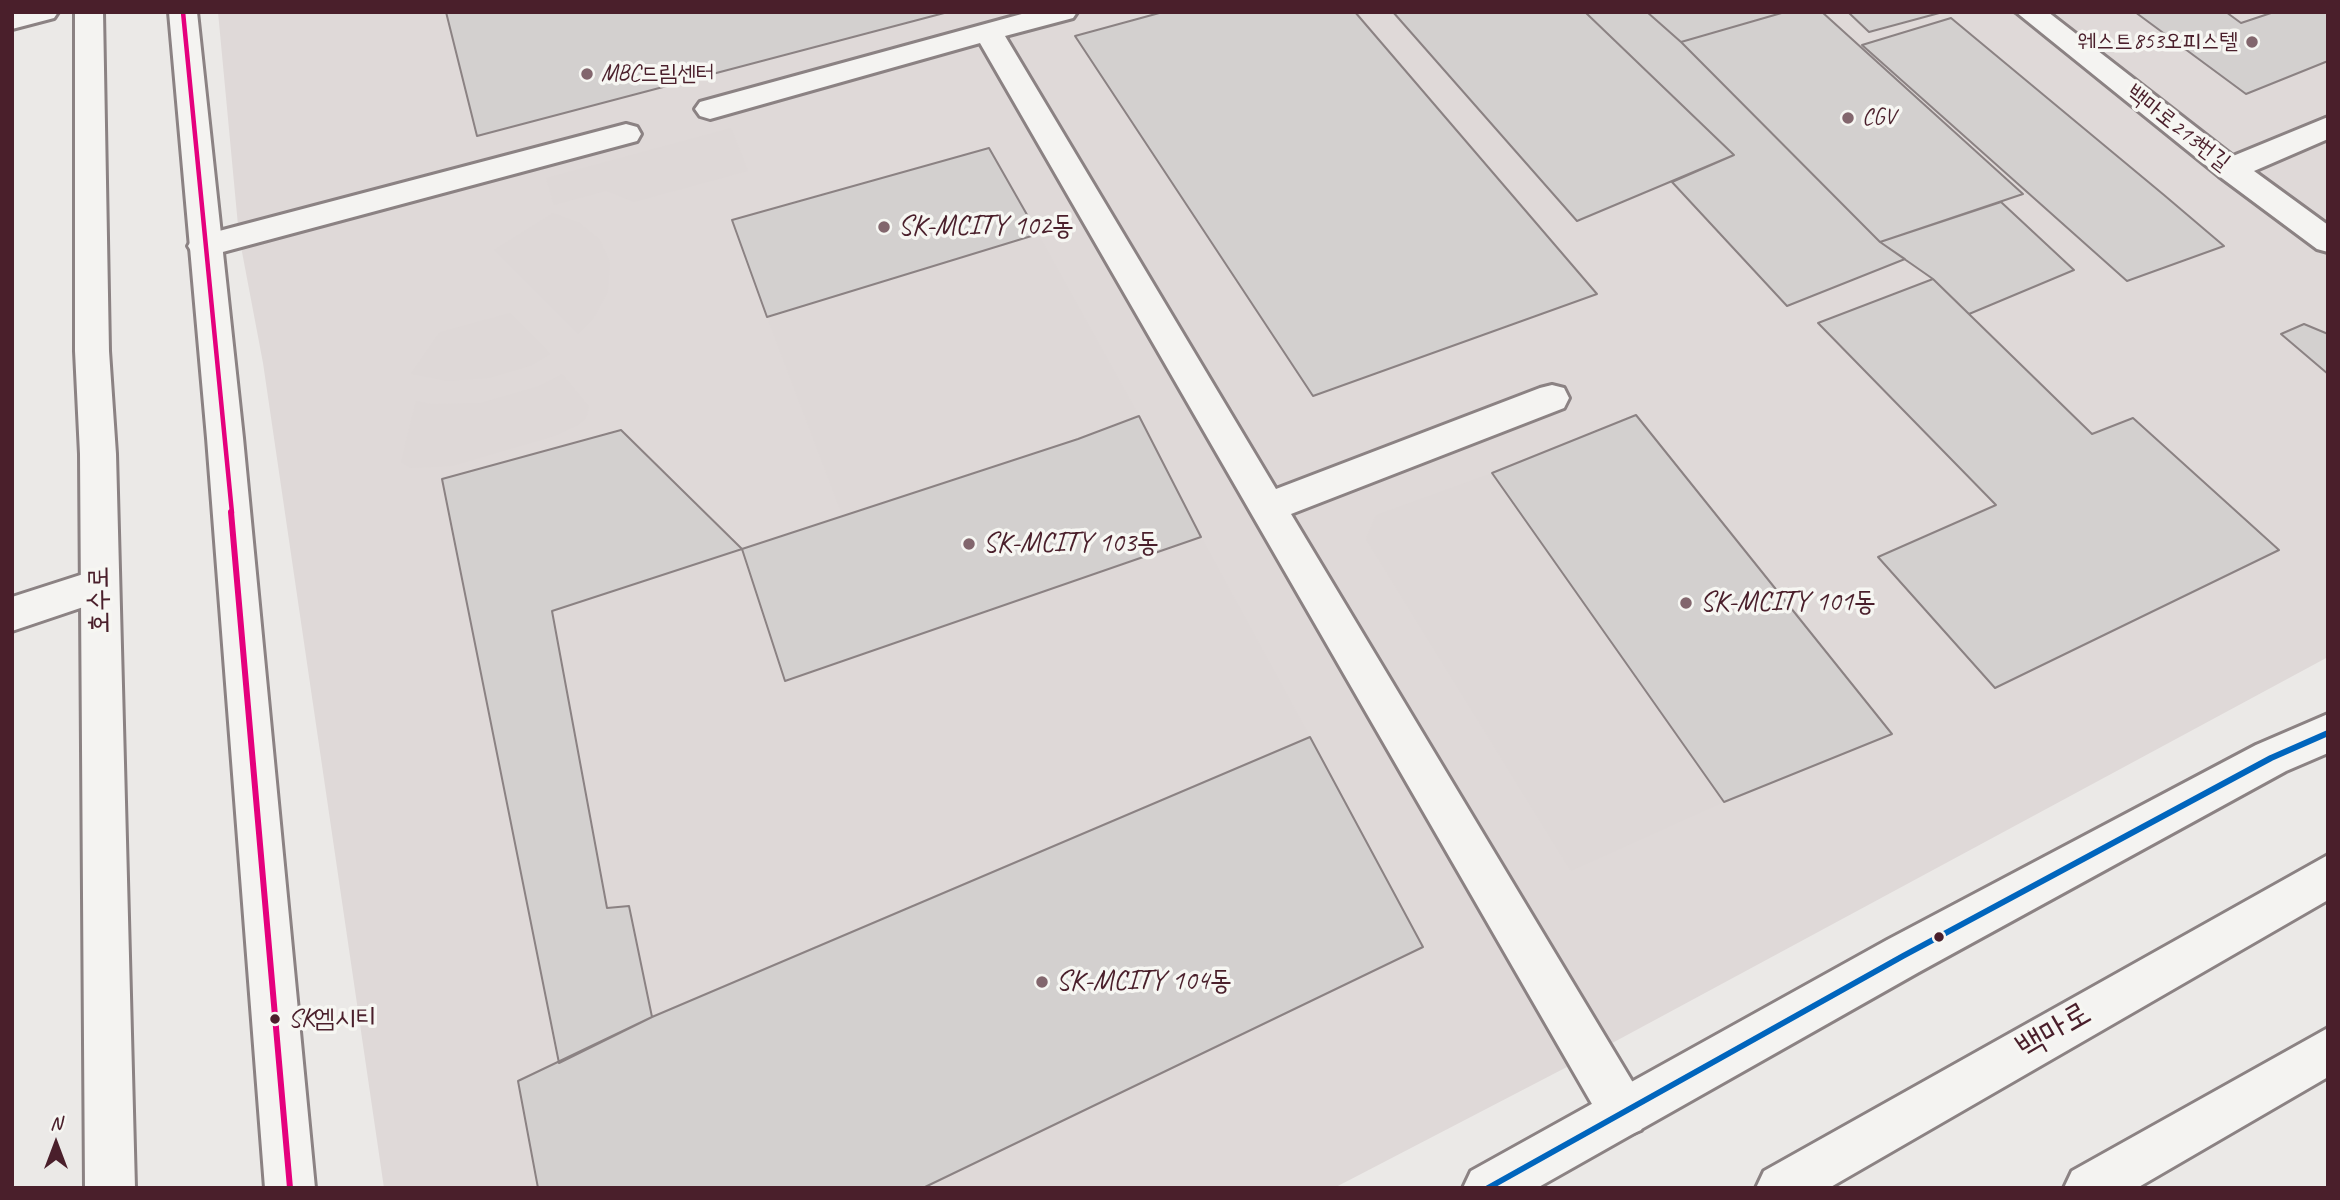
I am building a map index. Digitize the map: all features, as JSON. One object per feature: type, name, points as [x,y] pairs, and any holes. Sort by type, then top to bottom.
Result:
[{"type":"main road","points":[[12,20],[44,12]]},
{"type":"main road","name":"호수로","points":[[89,12],[92,351],[98,454],[110,1188]]},
{"type":"main road","points":[[183,12],[204,246],[210,279],[224,425],[290,1188]]},
{"type":"main road","points":[[709,109],[1063,12]]},
{"type":"main road","name":"백마로213번길","points":[[2031,12],[2230,169],[2328,241]]},
{"type":"main road","points":[[988,32],[1624,1113]]},
{"type":"main road","points":[[2230,169],[2328,127]]},
{"type":"main road","points":[[204,246],[626,134]]},
{"type":"main road","points":[[1269,508],[1552,398]]},
{"type":"main road","points":[[12,614],[99,585]]},
{"type":"main road","points":[[1488,1188],[1903,956],[2271,758],[2328,733]]},
{"type":"main road","name":"백마로","points":[[1781,1188],[2328,876]]},
{"type":"main road","points":[[2089,1188],[2328,1051]]},
{"type":"shaded area","points":[[218,12],[2328,12],[2328,657],[1590,1055],[1334,1188],[384,1188],[263,363],[239,236]]},
{"type":"shaded area","points":[[731,128],[748,171],[634,202],[606,191],[554,205],[546,178]]},
{"type":"shaded area","points":[[553,213],[578,222],[600,240],[610,263],[608,291],[593,319],[578,334],[494,250]]},
{"type":"shaded area","points":[[1038,234],[1139,416],[843,517],[767,317]]},
{"type":"shaded area","points":[[510,313],[550,354],[530,366],[489,378],[447,381],[411,374],[440,332]]},
{"type":"shaded area","points":[[562,374],[589,407],[586,418],[576,426],[555,436],[452,466],[411,468],[401,462],[416,401],[431,404],[480,403],[539,386]]},
{"type":"shaded area","points":[[1492,473],[1724,802],[1571,871],[1366,539],[1376,515]]},
{"type":"shaded area","points":[[1201,537],[1310,737],[652,1017],[629,906],[607,908],[552,611],[742,549],[786,681]]},
{"type":"building","name":"MBC드림센터","points":[[446,12],[948,12],[477,136]]},
{"type":"building","points":[[1163,12],[1355,12],[1597,294],[1313,396],[1075,36]]},
{"type":"building","points":[[1393,12],[1585,12],[1734,155],[1577,221]]},
{"type":"building","points":[[1585,12],[1647,12],[1681,42],[1880,242],[1905,259],[1787,306],[1672,182],[1734,155]]},
{"type":"building","points":[[1647,12],[1785,12],[1681,42]]},
{"type":"building","name":"CGV","points":[[1785,12],[1822,12],[2023,194],[1880,242],[1681,42]]},
{"type":"building","points":[[1848,12],[1943,12],[1869,32]]},
{"type":"building","name":"웨스트853오피스텔","points":[[2135,12],[2226,12],[2241,23],[2274,12],[2328,12],[2328,61],[2246,94]]},
{"type":"building","points":[[1951,18],[2224,246],[2127,281],[1862,45]]},
{"type":"building","name":"SK-MCITY 102동","points":[[989,148],[1038,234],[767,317],[732,220]]},
{"type":"building","points":[[2001,202],[2074,270],[1969,314],[1933,279],[1880,242]]},
{"type":"building","points":[[1933,279],[2092,434],[2133,418],[2279,550],[1995,688],[1878,557],[1996,505],[1818,323]]},
{"type":"building","points":[[2304,324],[2328,334],[2328,374],[2281,334]]},
{"type":"building","name":"SK-MCITY 101동","points":[[1636,415],[1892,734],[1724,802],[1492,473]]},
{"type":"building","name":"SK-MCITY 103동","points":[[1139,416],[1201,537],[785,681],[742,549],[1078,439]]},
{"type":"building","points":[[621,430],[742,549],[552,611],[607,908],[629,906],[652,1017],[559,1063],[442,479]]},
{"type":"building","name":"SK-MCITY 104동","points":[[1310,737],[1423,947],[923,1188],[538,1188],[518,1081],[652,1017]]},
{"type":"transit line","points":[[183,12],[225,438],[290,1188]]},
{"type":"transit line","points":[[1488,1188],[1903,956],[2271,758],[2328,733]]},
{"type":"place","name":"웨스트853오피스텔","points":[[2252,42]]},
{"type":"place","name":"MBC드림센터","points":[[587,74]]},
{"type":"place","name":"CGV","points":[[1848,118]]},
{"type":"place","name":"SK-MCITY 102동","points":[[884,227]]},
{"type":"place","name":"SK-MCITY 103동","points":[[969,544]]},
{"type":"place","name":"SK-MCITY 101동","points":[[1686,603]]},
{"type":"place","name":"SK-MCITY 104동","points":[[1042,982]]},
{"type":"place","name":"SK엠시티","points":[[275,1019]]}]
